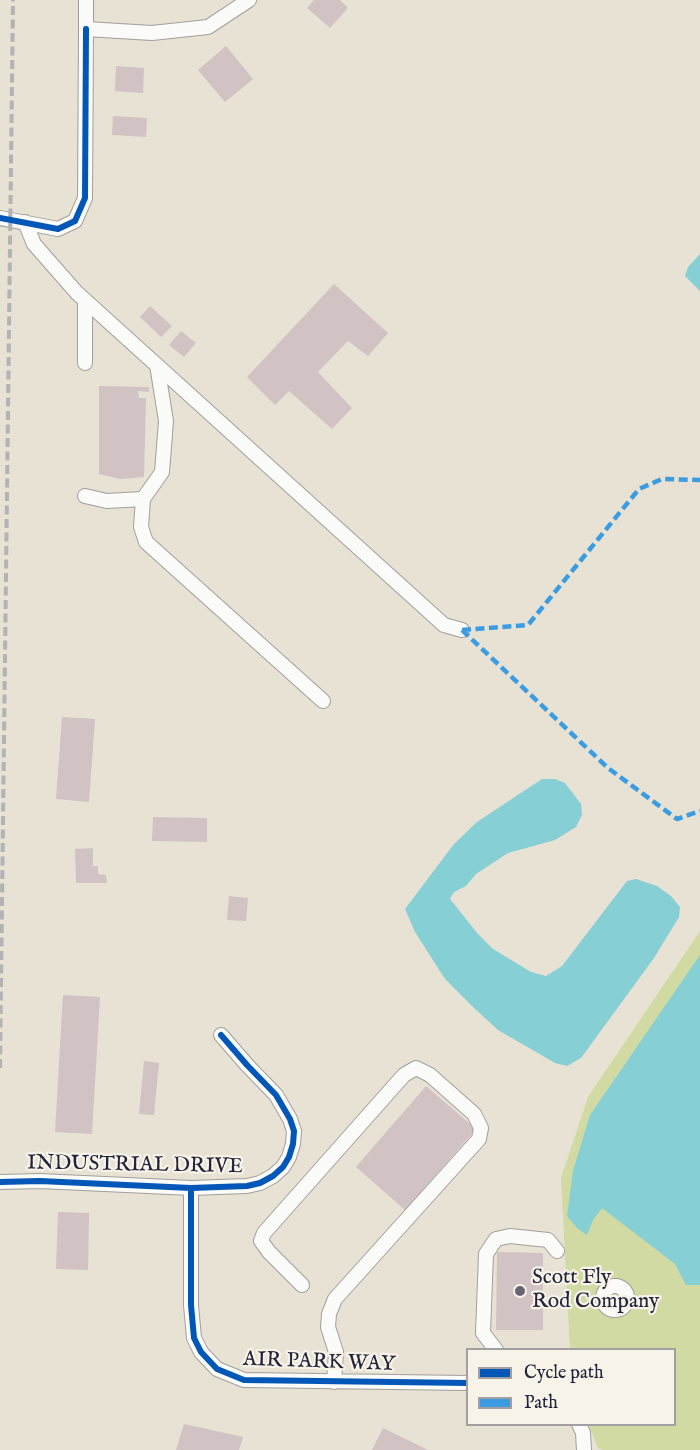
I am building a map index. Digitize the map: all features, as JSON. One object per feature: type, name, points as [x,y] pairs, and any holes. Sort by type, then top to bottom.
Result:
[{"type":"street","points":[[0,218],[58,229],[75,221],[85,198],[86,0]]},
{"type":"street","points":[[86,29],[152,33],[208,27],[249,0]]},
{"type":"street","points":[[25,222],[34,244],[85,300],[444,625],[462,630]]},
{"type":"street","points":[[85,300],[85,363]]},
{"type":"street","points":[[156,365],[166,421],[162,472],[143,499],[141,527],[146,542],[323,701]]},
{"type":"street","points":[[85,496],[107,501],[143,499]]},
{"type":"street","name":"INDUSTRIAL DRIVE","points":[[0,1182],[40,1181],[191,1188],[260,1183],[273,1176],[283,1167],[293,1144],[294,1131],[290,1119],[276,1095],[220,1035]]},
{"type":"street","points":[[302,1285],[269,1252],[261,1241],[264,1233],[404,1075],[416,1068],[430,1075],[474,1114],[481,1128],[479,1139],[335,1299],[329,1314],[328,1327],[336,1352],[334,1382]]},
{"type":"street","name":"AIR PARK WAY","points":[[191,1188],[194,1338],[208,1361],[229,1376],[244,1380],[466,1383]]},
{"type":"street","points":[[494,1348],[483,1333],[486,1254],[496,1239],[510,1236],[548,1240],[557,1251]]},
{"type":"street","points":[[580,1426],[584,1433],[584,1450]]},
{"type":"green space","points":[[700,931],[700,1450],[603,1450],[598,1448],[589,1426],[676,1426],[676,1348],[570,1348],[561,1178],[588,1097]]},
{"type":"water","points":[[700,254],[700,291],[685,276],[688,267]]},
{"type":"water","points":[[542,779],[555,779],[565,783],[581,804],[582,815],[576,827],[555,840],[508,853],[476,874],[466,886],[454,892],[450,899],[493,949],[531,972],[546,976],[562,966],[627,881],[636,879],[657,886],[671,896],[680,907],[679,917],[654,958],[581,1058],[567,1066],[555,1063],[498,1030],[475,1009],[445,979],[415,932],[405,909],[454,844],[477,822]]},
{"type":"water","points":[[700,955],[700,1285],[686,1285],[675,1264],[602,1208],[593,1220],[587,1235],[577,1228],[567,1216],[573,1171],[590,1115]]},
{"type":"building","points":[[314,0],[340,0],[348,8],[330,28],[307,8]]},
{"type":"building","points":[[226,46],[253,79],[225,102],[198,70]]},
{"type":"building","points":[[116,66],[144,68],[143,93],[115,91]]},
{"type":"building","points":[[113,116],[147,118],[146,137],[112,135]]},
{"type":"building","points":[[334,284],[388,333],[368,356],[348,341],[318,372],[352,408],[332,429],[289,391],[275,405],[247,377]]},
{"type":"building","points":[[150,306],[172,326],[161,337],[140,317]]},
{"type":"building","points":[[181,331],[196,343],[184,357],[169,345]]},
{"type":"building","points":[[99,386],[149,387],[149,392],[138,391],[139,398],[146,398],[144,477],[120,479],[99,474]]},
{"type":"building","points":[[62,717],[95,719],[89,802],[56,799]]},
{"type":"building","points":[[153,817],[207,818],[207,842],[152,841]]},
{"type":"building","points":[[93,848],[93,866],[98,866],[98,874],[106,875],[107,883],[76,883],[75,849]]},
{"type":"building","points":[[229,896],[248,898],[246,921],[227,920]]},
{"type":"building","points":[[63,995],[100,997],[92,1134],[55,1132]]},
{"type":"building","points":[[144,1061],[159,1063],[154,1115],[139,1114]]},
{"type":"building","points":[[426,1086],[476,1129],[405,1210],[356,1167]]},
{"type":"building","points":[[58,1212],[89,1213],[88,1270],[56,1269]]},
{"type":"building","name":"Scott Fly Rod Company","points":[[497,1252],[543,1253],[543,1330],[496,1330]]},
{"type":"building","points":[[184,1424],[243,1437],[239,1450],[176,1450]]},
{"type":"building","points":[[383,1428],[428,1450],[372,1450]]},
{"type":"railway","points":[[0,1068],[13,0]]},
{"type":"marked path","points":[[462,630],[528,625],[639,489],[662,479],[700,480]]},
{"type":"marked path","points":[[462,630],[608,768],[677,819],[700,811]]},
{"type":"cycle path","points":[[0,218],[58,229],[75,221],[85,198],[86,29]]},
{"type":"cycle path","points":[[0,1182],[40,1181],[191,1188],[247,1186],[260,1183],[273,1176],[283,1167],[293,1144],[294,1131],[290,1119],[276,1095],[221,1035]]},
{"type":"cycle path","points":[[191,1188],[191,1305],[194,1338],[201,1352],[217,1369],[244,1380],[466,1383]]},
{"type":"place","name":"Scott Fly Rod Company","points":[[520,1291]]}]
